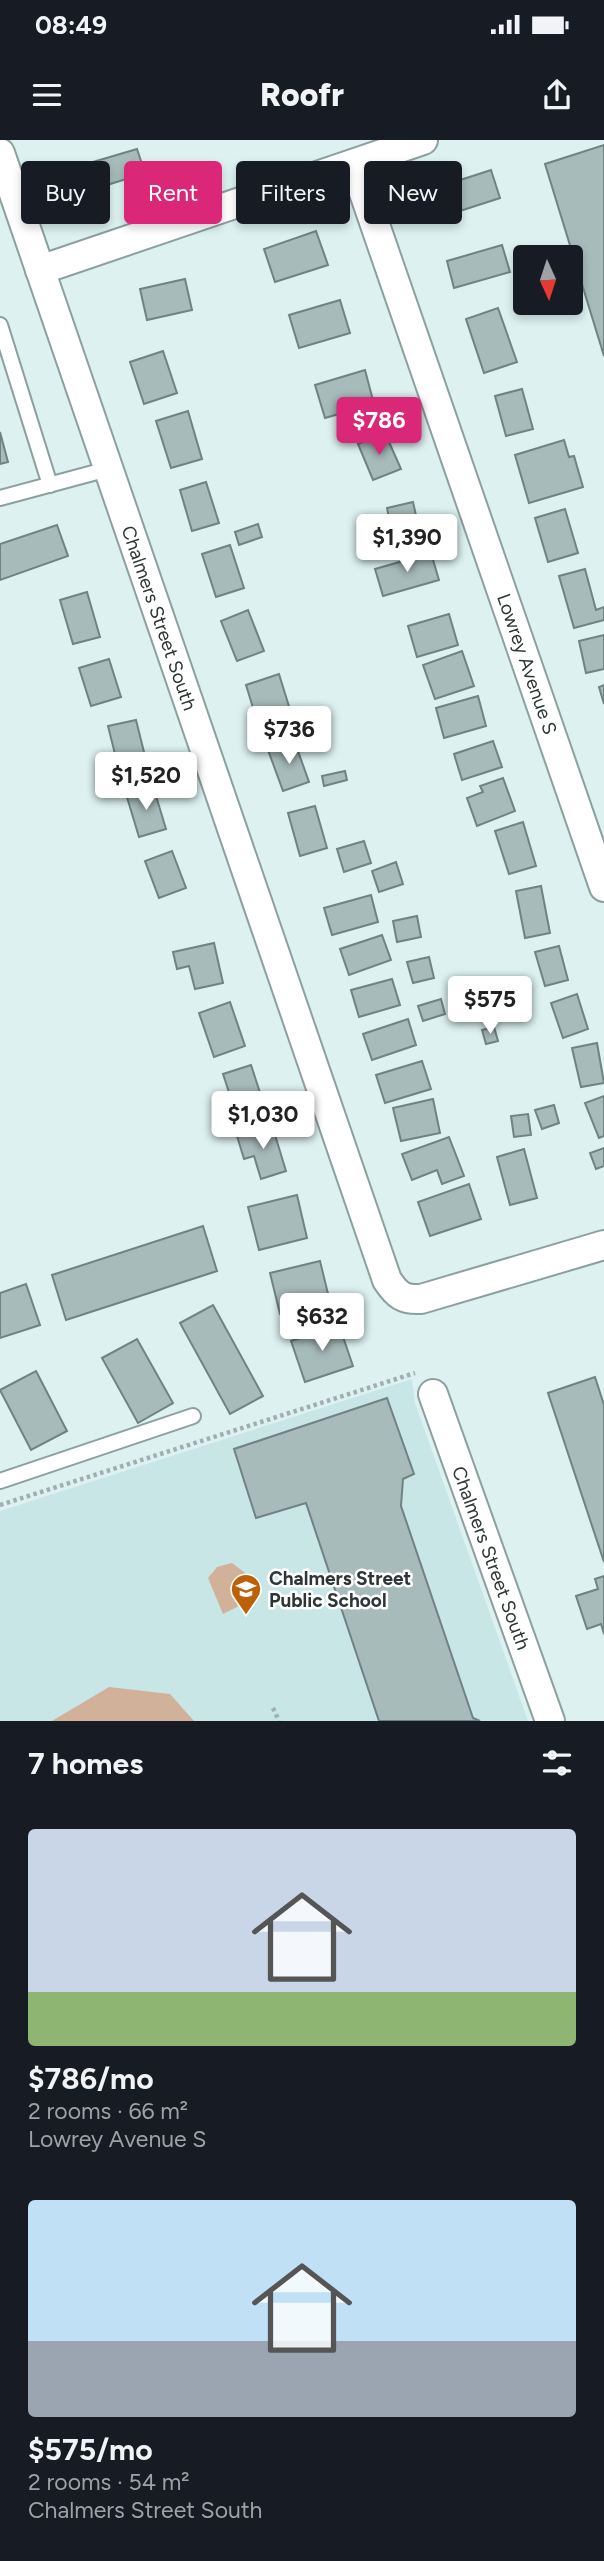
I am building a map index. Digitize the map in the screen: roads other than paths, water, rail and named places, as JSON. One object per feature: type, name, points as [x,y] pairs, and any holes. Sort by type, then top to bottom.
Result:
[{"type":"street","points":[[40,270],[423,140]]},
{"type":"street","name":"Chalmers Street South","points":[[0,153],[387,1280],[395,1293],[406,1300],[421,1299],[604,1245]]},
{"type":"street","name":"Lowrey Avenue S","points":[[354,164],[604,887]]},
{"type":"street","name":"Chalmers Street South","points":[[424,1384],[550,1721]]},
{"type":"lane","points":[[0,325],[50,485]]},
{"type":"lane","points":[[0,498],[108,469]]},
{"type":"lane","points":[[0,1481],[193,1416]]},
{"type":"place","name":"Chalmers Street Public School","points":[[246,1616]]}]
